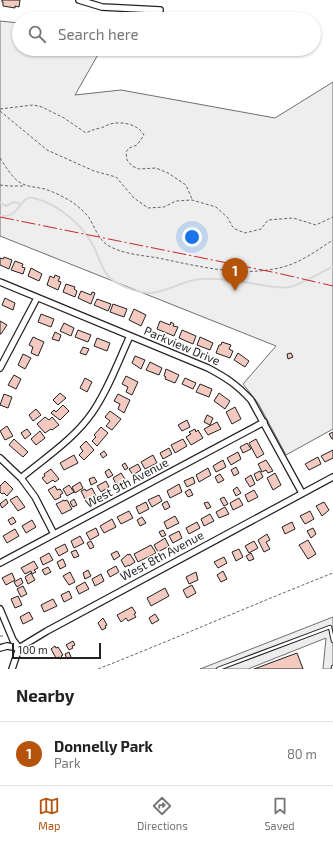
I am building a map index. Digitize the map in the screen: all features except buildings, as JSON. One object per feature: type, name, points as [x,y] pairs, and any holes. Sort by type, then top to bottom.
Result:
[{"type":"street","points":[[81,0],[102,7],[160,10]]},
{"type":"street","name":"Parkview Drive","points":[[0,282],[226,377],[239,387],[251,400],[302,493]]},
{"type":"street","points":[[0,368],[36,298]]},
{"type":"street","points":[[22,478],[77,430],[92,413],[107,386],[130,336]]},
{"type":"street","name":"West 9th Avenue","points":[[0,563],[264,422]]},
{"type":"street","points":[[0,458],[22,478],[35,496],[54,534]]},
{"type":"street","name":"West 8th Avenue","points":[[0,648],[7,646],[19,648],[333,477]]},
{"type":"street","points":[[0,610],[13,640],[19,648],[12,669]]},
{"type":"lane","points":[[218,669],[330,627],[333,641]]},
{"type":"path","points":[[0,110],[33,105],[42,107],[64,118],[86,133],[93,129],[102,128],[110,124],[134,125],[141,129],[144,135],[137,144],[129,148],[126,152],[127,160],[132,166],[139,169],[156,168],[168,173],[186,185],[192,200]]},
{"type":"path","points":[[0,110],[47,150],[94,171],[116,177],[134,198],[148,208],[164,206],[176,201],[192,200],[216,207],[228,218],[235,229],[245,233],[261,229],[268,220],[293,218],[316,225],[333,218]]},
{"type":"path","points":[[0,158],[14,178],[25,186]]},
{"type":"path","points":[[0,185],[46,189],[59,195],[73,203],[87,216],[102,241],[116,249],[210,268],[255,272],[284,267],[301,261],[333,240]]},
{"type":"path","points":[[98,669],[333,573]]},
{"type":"path","points":[[0,636],[7,635]]},
{"type":"shaded area","points":[[0,21],[12,22],[12,56],[97,56],[75,95],[121,90],[275,118],[333,82],[333,429],[286,455],[258,403],[243,384],[276,346],[0,236]]},
{"type":"shaded area","points":[[333,617],[333,669],[323,669],[326,638],[248,669],[200,669]]},
{"type":"waterway","points":[[0,216],[12,214],[25,200],[29,198],[44,201],[62,211],[84,232],[95,249],[102,267],[108,276],[122,285],[144,293],[163,291],[188,281],[202,279],[229,280],[285,288],[300,283],[333,267]]},
{"type":"waterway","points":[[0,203],[6,206],[14,202],[21,204]]},
{"type":"power","points":[[0,217],[277,273],[333,286]]},
{"type":"place","name":"Donnelly Park","points":[[235,291]]}]
